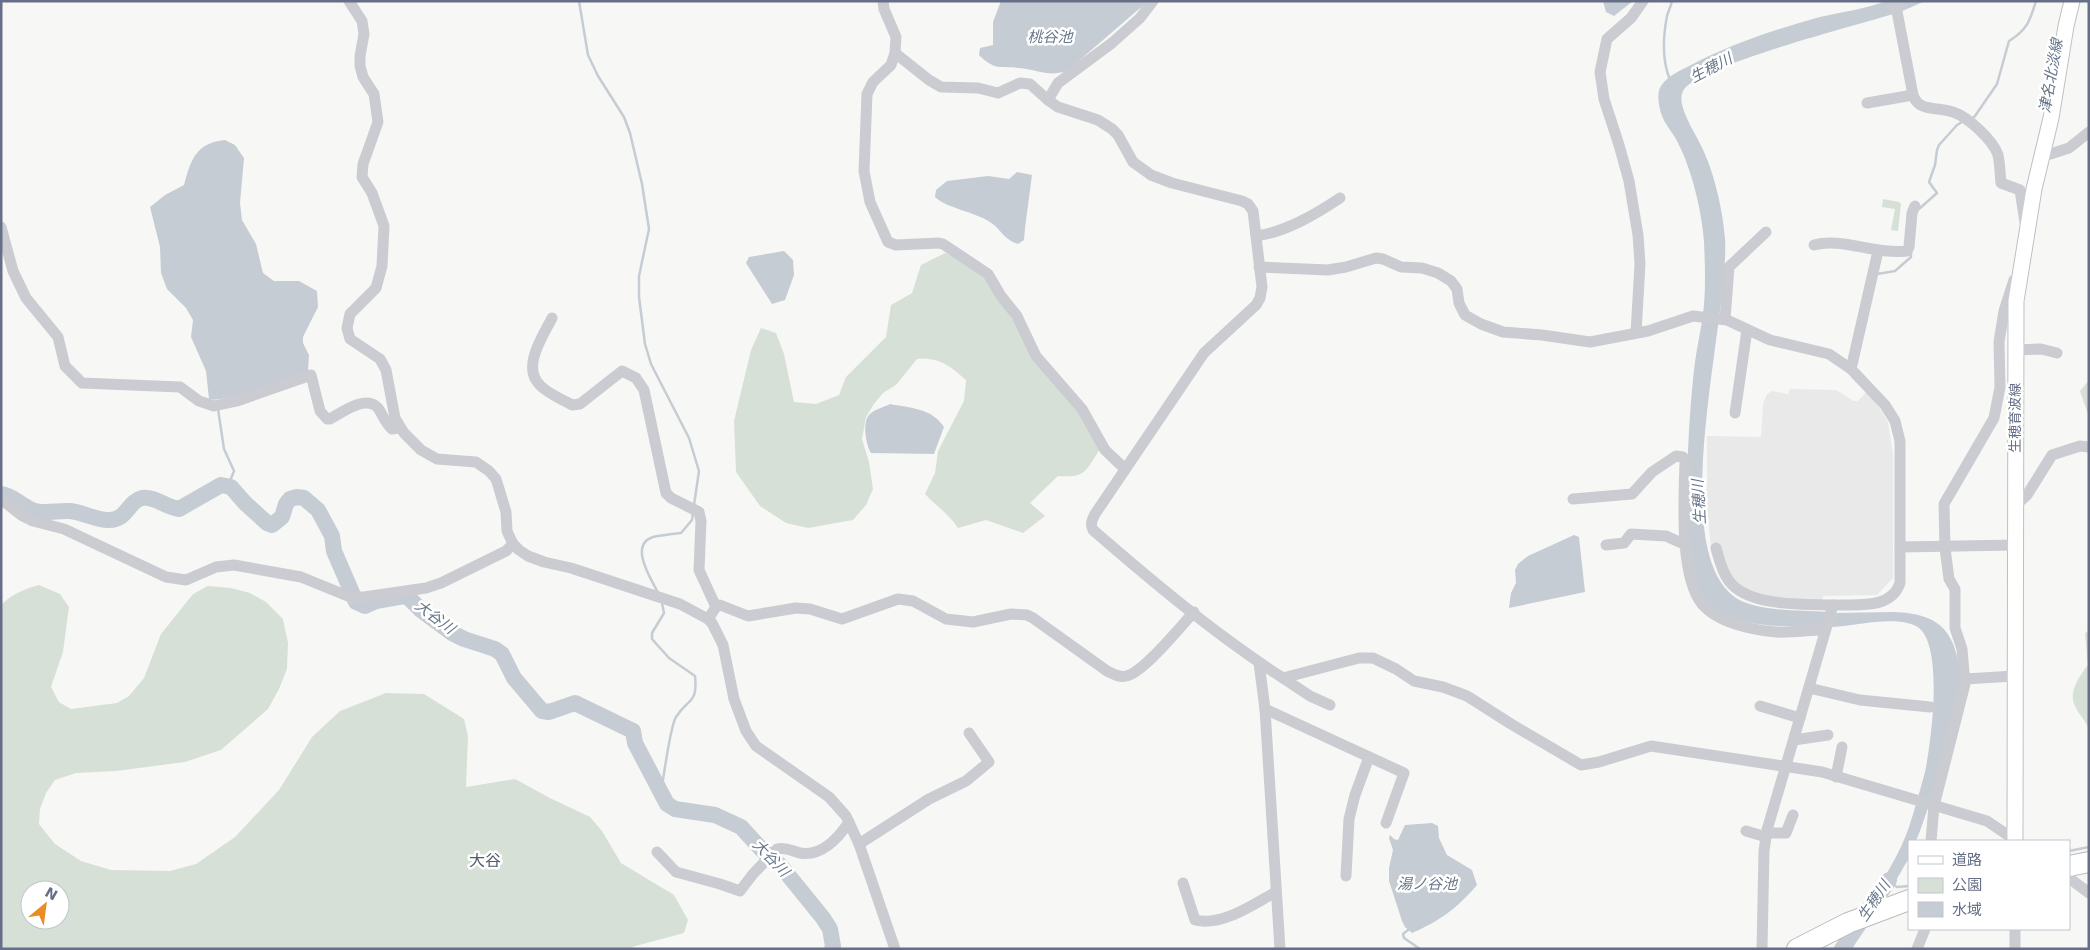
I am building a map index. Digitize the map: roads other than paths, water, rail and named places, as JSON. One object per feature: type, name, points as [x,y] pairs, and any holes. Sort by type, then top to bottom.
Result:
[{"type":"highway","points":[[2070,866],[2089,862]]},
{"type":"highway","points":[[1797,949],[1848,923],[1904,901]]},
{"type":"main road","name":"生穂育波線","points":[[2015,840],[2016,300],[2027,229],[2041,157],[2051,118],[2072,1]]},
{"type":"street","points":[[349,1],[362,21],[364,34],[360,66],[363,78],[374,94],[378,122],[363,164],[362,177],[372,193],[384,226],[382,266],[376,288],[350,314],[347,328],[350,339],[380,359],[386,370],[392,410],[400,428],[421,450],[430,456],[438,459],[476,462],[489,471],[496,479],[500,492],[506,512],[507,531],[513,544],[528,556],[572,568],[690,609],[708,619],[716,628],[723,645],[734,699],[746,731],[756,746],[829,797],[842,810],[849,822],[895,949]]},
{"type":"street","points":[[883,1],[884,9],[896,37],[895,53],[891,65],[869,88],[866,99],[864,171],[870,202],[882,231],[888,242],[896,245],[943,244],[988,274],[1000,296],[1017,316],[1036,356],[1082,409],[1105,450],[1125,469]]},
{"type":"street","points":[[1048,100],[1058,83],[1112,43],[1140,18],[1153,1]]},
{"type":"street","points":[[1636,333],[1640,264],[1638,235],[1629,181],[1620,145],[1604,99],[1600,72],[1604,49],[1608,39],[1631,18],[1643,1]]},
{"type":"street","points":[[1895,1],[1913,95],[1918,105],[1945,110],[1959,115],[1971,123],[1986,138],[1998,156],[2001,183],[2020,190],[2027,229]]},
{"type":"street","points":[[895,53],[928,80],[941,87],[978,88],[998,93],[1024,82],[1030,84],[1058,107],[1098,120],[1112,129],[1118,135],[1133,162],[1151,175],[1172,183],[1248,204],[1255,214],[1262,286],[1258,301],[1204,354],[1095,514],[1091,526],[1093,530],[1131,563],[1260,663],[1310,696],[1330,705]]},
{"type":"street","points":[[1868,103],[1913,95]]},
{"type":"street","points":[[2041,157],[2069,148],[2089,132]]},
{"type":"street","points":[[1256,236],[1282,229],[1320,211],[1340,198]]},
{"type":"street","points":[[1814,244],[1832,242],[1878,251],[1897,252],[1908,250],[1915,206]]},
{"type":"street","points":[[1,227],[13,271],[26,298],[58,337],[65,366],[82,383],[180,387],[200,402],[214,406],[237,401],[311,375],[320,411],[327,419],[357,405],[367,403],[377,407],[392,429],[400,428]]},
{"type":"street","points":[[1722,319],[1729,267],[1766,232]]},
{"type":"street","points":[[1851,369],[1878,251]]},
{"type":"street","points":[[1931,840],[1932,806],[1964,693],[1965,679],[1962,649],[1955,628],[1955,589],[1949,579],[1945,548],[1944,504],[1985,436],[1996,413],[2000,387],[1998,342],[2004,311],[2022,256]]},
{"type":"street","points":[[1259,267],[1328,270],[1379,258],[1401,267],[1430,269],[1445,276],[1457,289],[1459,303],[1465,315],[1481,324],[1503,332],[1542,334],[1590,342],[1648,331],[1686,317],[1702,316],[1722,319],[1770,340],[1825,352],[1851,369],[1885,404],[1895,420],[1900,441],[1900,583],[1894,595],[1882,602],[1832,608],[1751,597],[1729,582],[1716,548]]},
{"type":"street","points":[[552,318],[535,354],[532,372],[539,384],[572,405],[580,404],[622,371],[636,378],[644,390],[666,493],[671,498],[699,512],[701,521],[699,570],[716,607]]},
{"type":"street","points":[[1735,413],[1747,330]]},
{"type":"street","points":[[2016,350],[2042,349],[2056,353]]},
{"type":"street","points":[[2015,506],[2030,490],[2052,455],[2080,446],[2089,447]]},
{"type":"street","points":[[1573,499],[1632,494],[1652,472],[1676,456],[1683,457],[1685,462],[1686,545],[1694,589],[1702,604],[1714,614],[1730,622],[1765,631],[1787,632],[1826,629]]},
{"type":"street","points":[[1,499],[20,515],[64,529],[166,577],[186,580],[216,566],[234,565],[301,577],[350,597],[364,597],[426,588],[441,583],[506,551],[513,544]]},
{"type":"street","points":[[1606,545],[1624,543],[1631,534],[1666,536],[1686,545]]},
{"type":"street","points":[[1900,547],[1945,548],[2015,545]]},
{"type":"street","points":[[708,619],[716,607],[724,606],[748,616],[796,608],[810,609],[842,619],[898,599],[913,601],[946,619],[973,622],[1011,614],[1027,615],[1108,671],[1121,676],[1132,674],[1144,665],[1194,612]]},
{"type":"street","points":[[1762,949],[1766,835],[1832,608]]},
{"type":"street","points":[[1283,678],[1359,658],[1373,658],[1396,669],[1414,681],[1443,687],[1467,696],[1581,765],[1599,762],[1651,746],[1822,772],[1990,822],[2014,840]]},
{"type":"street","points":[[1260,663],[1265,708],[1280,949]]},
{"type":"street","points":[[1965,679],[2014,676]]},
{"type":"street","points":[[1809,688],[1860,700],[1930,707]]},
{"type":"street","points":[[1760,706],[1800,718]]},
{"type":"street","points":[[1265,708],[1404,773],[1386,822]]},
{"type":"street","points":[[858,844],[929,799],[966,781],[989,762],[969,733]]},
{"type":"street","points":[[1794,740],[1828,735]]},
{"type":"street","points":[[1836,777],[1842,747]]},
{"type":"street","points":[[1346,876],[1349,819],[1355,795],[1370,757]]},
{"type":"street","points":[[1746,832],[1766,835],[1786,833],[1793,815]]},
{"type":"street","points":[[657,852],[676,872],[740,891],[777,849],[782,848],[801,853],[821,848],[837,839],[849,822]]},
{"type":"street","points":[[2070,879],[2089,893]]},
{"type":"street","points":[[1183,883],[1195,920],[1203,922],[1221,919],[1276,892]]},
{"type":"street","points":[[1917,949],[1925,930]]},
{"type":"street","points":[[2014,949],[2015,930]]},
{"type":"water","name":"桃谷池","points":[[1001,1],[1144,1],[1146,3],[1067,71],[1054,73],[998,67],[989,64],[979,55],[980,48],[993,45],[993,22]]},
{"type":"water","points":[[1603,1],[1633,1],[1614,16],[1606,12]]},
{"type":"water","points":[[1886,1],[1925,1],[1900,12],[1747,58],[1694,81],[1683,91],[1682,95],[1681,100],[1685,113],[1712,172],[1725,238],[1724,274],[1705,429],[1702,483],[1705,532],[1715,571],[1736,598],[1745,603],[1780,610],[1827,612],[1821,626],[1776,626],[1744,621],[1730,617],[1706,601],[1697,583],[1691,556],[1688,523],[1688,449],[1695,362],[1704,305],[1704,242],[1699,205],[1692,178],[1678,143],[1662,116],[1658,96],[1659,89],[1674,74],[1706,57],[1738,44],[1820,17]]},
{"type":"water","points":[[225,140],[235,145],[244,158],[240,203],[242,220],[256,244],[263,273],[274,281],[299,281],[317,291],[318,307],[303,337],[303,343],[309,355],[308,372],[257,390],[217,400],[209,399],[206,371],[191,337],[193,320],[186,308],[167,289],[161,273],[160,247],[150,207],[165,195],[184,185],[192,160],[201,149],[215,142]]},
{"type":"water","points":[[1017,172],[1032,175],[1024,240],[1018,244],[1009,240],[990,222],[977,215],[946,204],[935,197],[936,190],[947,181],[988,176],[1009,179]]},
{"type":"water","points":[[784,251],[793,260],[794,275],[785,300],[772,304],[746,263],[749,257]]},
{"type":"water","points":[[890,404],[927,412],[939,421],[944,427],[934,454],[871,453],[866,434],[867,419],[873,412]]},
{"type":"water","points":[[1574,535],[1579,537],[1585,592],[1509,608],[1511,593],[1516,583],[1515,570],[1518,564],[1528,556]]},
{"type":"water","points":[[1893,612],[1928,618],[1944,629],[1950,637],[1955,648],[1960,671],[1961,687],[1956,710],[1935,785],[1916,840],[1908,840],[1908,860],[1888,894],[1870,900],[1892,865],[1905,837],[1925,772],[1934,694],[1933,671],[1925,635],[1916,626],[1897,621],[1886,621],[1830,627],[1835,613]]},
{"type":"water","name":"湯ノ谷池","points":[[1432,823],[1438,826],[1439,838],[1447,855],[1472,870],[1477,885],[1448,913],[1412,933],[1405,927],[1402,921],[1389,881],[1389,868],[1393,850],[1389,838],[1390,835],[1398,840],[1405,825]]},
{"type":"water","name":"生穂川","points":[[1862,931],[1852,949],[1836,949],[1841,938]]},
{"type":"waterway","points":[[579,1],[588,55],[598,76],[624,117],[630,133],[642,184],[649,229],[639,276],[639,297],[645,344],[651,364],[689,438],[699,471],[694,505]]},
{"type":"waterway","points":[[1670,80],[1664,57],[1664,40],[1667,16],[1672,1]]},
{"type":"waterway","points":[[1972,119],[1997,84],[2009,41],[2024,29],[2036,1]]},
{"type":"waterway","points":[[1919,209],[1937,193],[1929,182],[1939,145],[1962,122]]},
{"type":"waterway","points":[[1877,274],[1895,271],[1911,257],[1911,252]]},
{"type":"waterway","points":[[218,409],[224,449],[234,471],[228,486]]},
{"type":"waterway","name":"大谷川","points":[[1,494],[32,510],[46,512],[70,511],[108,520],[119,517],[133,503],[142,498],[152,499],[179,509],[221,485],[231,487],[245,503],[267,523],[272,525],[282,517],[286,504],[290,499],[304,498],[318,510],[332,536],[334,551],[356,602],[365,606],[376,601],[404,596],[409,598],[421,610],[452,633],[495,649],[502,654],[514,678],[542,711],[549,712],[575,703],[633,731],[635,743],[667,804],[675,809],[715,815],[741,827],[764,852],[780,865],[823,918],[830,929],[832,949]]},
{"type":"waterway","points":[[658,593],[647,572],[642,555],[642,547],[646,541],[653,537],[681,533],[692,520],[693,513]]},
{"type":"waterway","points":[[661,791],[674,722],[680,711],[691,700],[696,685],[695,676],[669,658],[652,639],[652,633],[664,613],[662,603]]},
{"type":"waterway","points":[[2070,851],[2089,847]]},
{"type":"waterway","name":"生穂川","points":[[1842,949],[1889,880]]},
{"type":"waterway","points":[[1891,883],[1897,887],[1908,886]]},
{"type":"waterway","points":[[1408,930],[1403,934],[1404,938],[1420,949]]},
{"type":"district","name":"大谷","points":[[485,860]]},
{"type":"water label","name":"津名北淡線","points":[[2051,76]]}]
